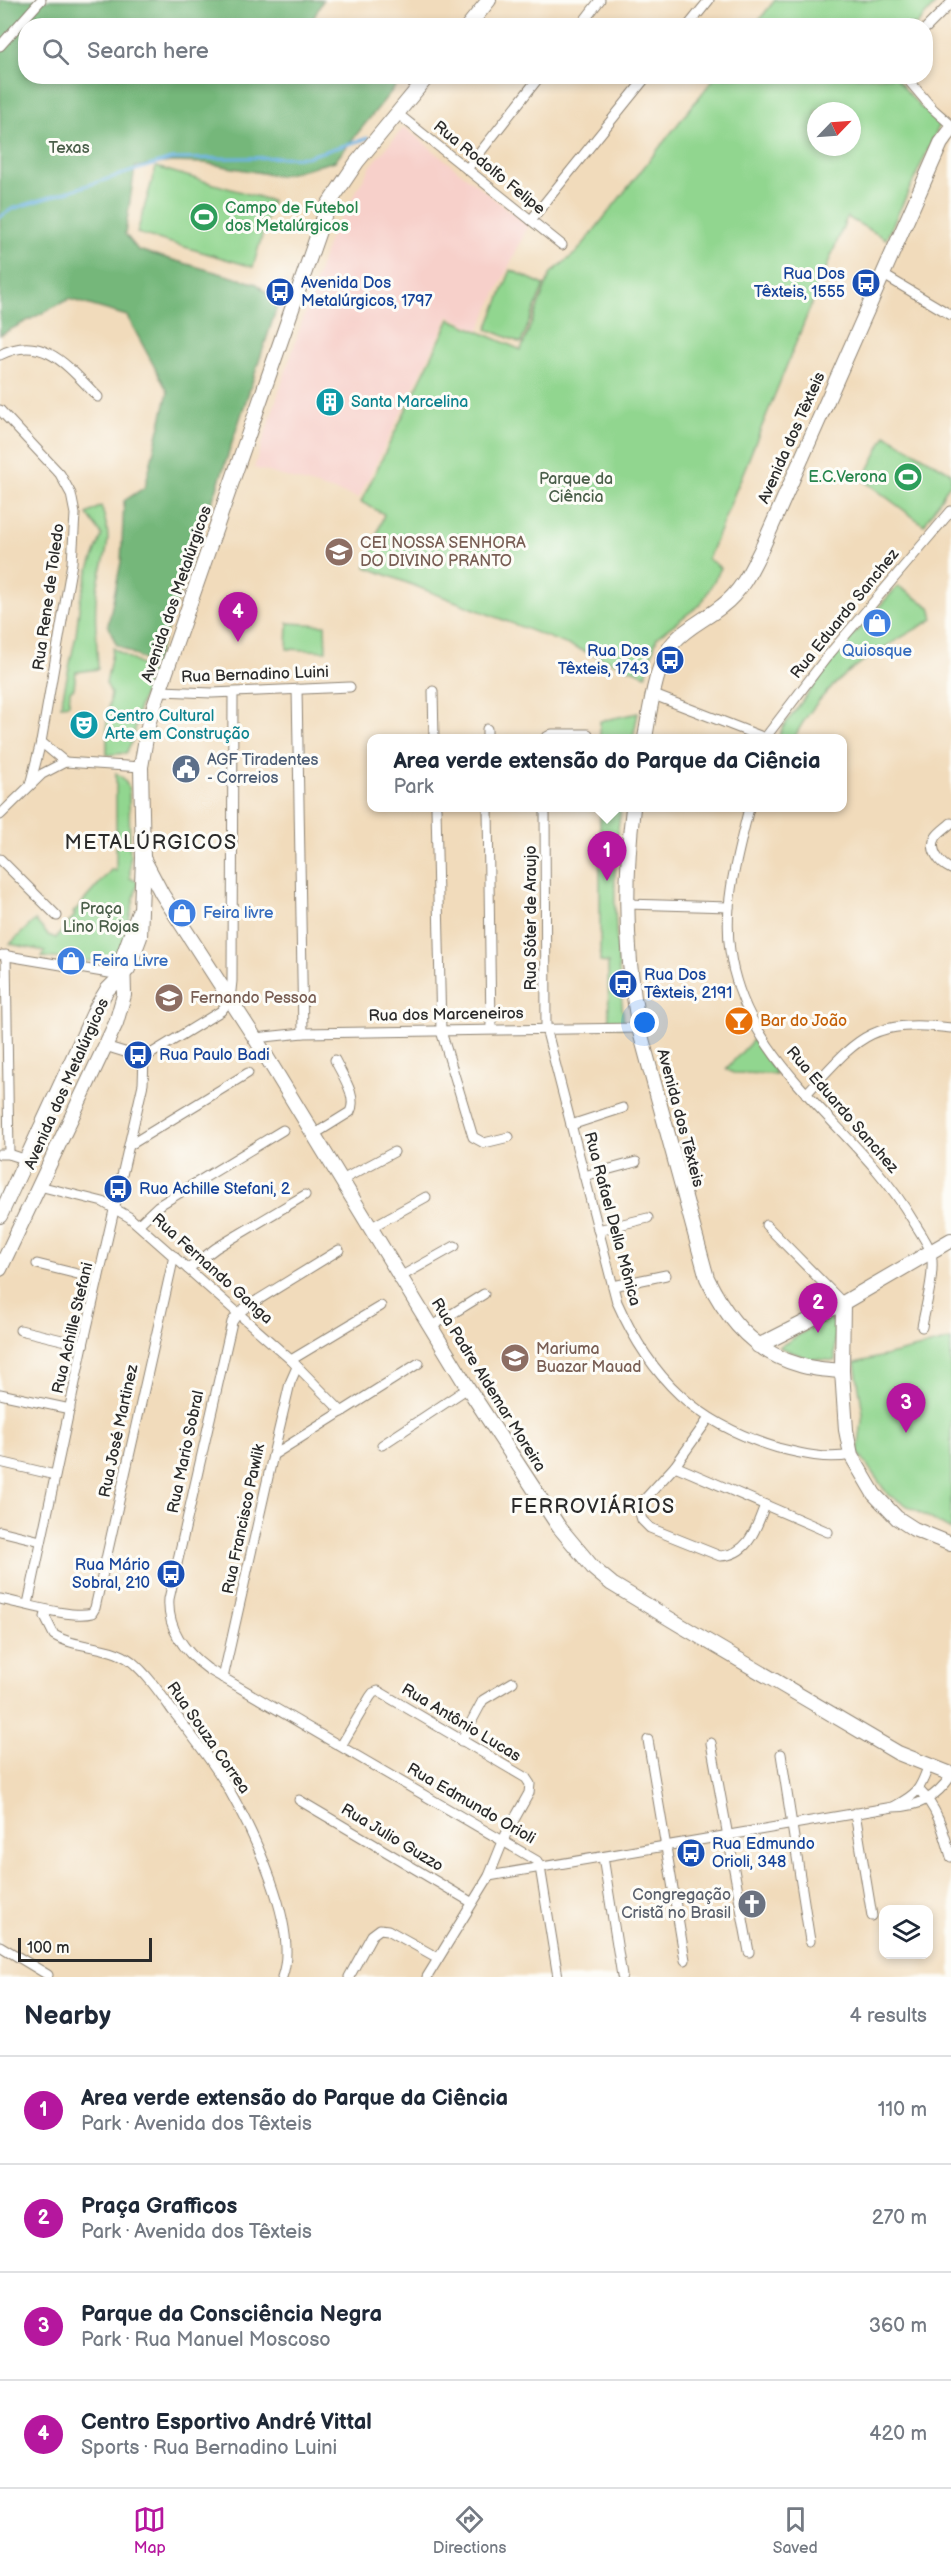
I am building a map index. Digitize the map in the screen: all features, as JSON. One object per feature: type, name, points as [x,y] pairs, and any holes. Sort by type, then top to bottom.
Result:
[{"type":"main road","points":[[474,18],[489,0]]},
{"type":"main road","name":"Avenida dos Metalúrgicos","points":[[0,1269],[118,1016],[124,995],[123,956],[140,910],[143,858],[141,767],[149,721],[328,205],[357,162],[422,84]]},
{"type":"main road","name":"Avenida dos Têxteis","points":[[646,734],[664,657],[674,642],[701,619],[721,607],[742,585],[763,546],[941,143],[951,130]]},
{"type":"main road","name":"Avenida dos Têxteis","points":[[632,812],[627,861],[627,948],[639,1028],[707,1278],[718,1301],[730,1318],[759,1346],[801,1366],[842,1371]]},
{"type":"main road","name":"Rua Padre Aldemar Moreira","points":[[143,858],[162,894],[255,1038],[468,1388],[559,1527],[594,1569],[612,1584],[898,1753],[951,1775]]},
{"type":"main road","points":[[142,885],[162,894]]},
{"type":"main road","name":"Avenida dos Metalúrgicos","points":[[0,1216],[96,1008],[107,990],[122,975]]},
{"type":"main road","points":[[96,1008],[109,1006],[118,1016]]},
{"type":"main road","points":[[759,1346],[843,1303],[951,1240]]},
{"type":"main road","points":[[843,1303],[842,1371],[846,1430],[851,1455],[874,1494],[897,1518],[914,1529],[951,1544]]},
{"type":"street","points":[[24,18],[40,0]]},
{"type":"street","points":[[586,18],[600,0]]},
{"type":"street","points":[[694,18],[709,0]]},
{"type":"street","points":[[933,21],[951,3]]},
{"type":"street","points":[[0,46],[18,25]]},
{"type":"street","points":[[467,169],[534,84]]},
{"type":"street","points":[[531,220],[641,84]]},
{"type":"street","points":[[912,84],[932,108],[951,125]]},
{"type":"street","name":"Rua Rodolfo Felipe","points":[[398,114],[562,245]]},
{"type":"street","points":[[882,274],[951,315]]},
{"type":"street","points":[[0,355],[22,348],[38,348],[45,351],[68,366],[98,397]]},
{"type":"street","name":"Rua Rene de Toledo","points":[[0,410],[60,474],[71,494],[75,514],[72,563],[41,742],[30,785]]},
{"type":"street","name":"Rua Eduardo Sanchez","points":[[768,734],[826,658],[951,511]]},
{"type":"street","name":"Rua Bernadino Luini","points":[[161,691],[233,693],[350,687]]},
{"type":"street","points":[[297,689],[303,1033]]},
{"type":"street","points":[[434,692],[434,734]]},
{"type":"street","points":[[105,1046],[144,1058],[213,1017],[230,1000],[232,981],[233,693]]},
{"type":"street","points":[[654,695],[755,734]]},
{"type":"street","points":[[41,742],[65,762]]},
{"type":"street","points":[[0,815],[42,774],[65,762],[141,767]]},
{"type":"street","points":[[436,812],[441,1031],[473,1137],[484,1143],[509,1137]]},
{"type":"street","points":[[488,812],[491,1029]]},
{"type":"street","name":"Rua Sóter de Araujo","points":[[545,812],[546,1028]]},
{"type":"street","name":"Rua Eduardo Sanchez","points":[[748,812],[729,907],[730,951],[741,996],[765,1044],[806,1094],[894,1191],[931,1251]]},
{"type":"street","points":[[951,823],[936,837],[933,846],[936,858],[951,869]]},
{"type":"street","points":[[0,859],[57,916]]},
{"type":"street","points":[[627,904],[729,907]]},
{"type":"street","points":[[27,1160],[5,1154],[3,955],[122,975]]},
{"type":"street","points":[[806,1094],[856,1042],[872,1033],[885,1028],[906,1025],[951,1028]]},
{"type":"street","name":"Rua Rafael Della Mônica","points":[[546,1028],[613,1286],[632,1337],[652,1366],[681,1396],[730,1431],[790,1451],[830,1458],[851,1455]]},
{"type":"street","name":"Rua dos Marceneiros","points":[[255,1038],[303,1033],[639,1028]]},
{"type":"street","name":"Rua Achille Stefani","points":[[28,1604],[83,1345],[145,1075],[144,1058]]},
{"type":"street","points":[[313,1135],[350,1112],[352,1107],[352,1099],[335,1060]]},
{"type":"street","points":[[129,1145],[248,1073]]},
{"type":"street","points":[[571,1125],[623,1108]]},
{"type":"street","points":[[139,1224],[158,1206],[283,1130]]},
{"type":"street","points":[[340,1181],[393,1152]]},
{"type":"street","points":[[584,1176],[636,1162]]},
{"type":"street","name":"Rua Fernando Ganga","points":[[39,1186],[103,1202],[139,1224],[294,1364],[342,1412]]},
{"type":"street","points":[[188,1269],[216,1248],[305,1195]]},
{"type":"street","points":[[370,1228],[426,1197]]},
{"type":"street","points":[[598,1230],[648,1218]]},
{"type":"street","points":[[766,1225],[843,1303]]},
{"type":"street","points":[[400,1277],[455,1245]]},
{"type":"street","points":[[238,1314],[339,1250]]},
{"type":"street","points":[[922,1327],[931,1274],[931,1251]]},
{"type":"street","name":"Rua José Martinez","points":[[47,1610],[85,1614],[94,1611],[174,1256]]},
{"type":"street","points":[[37,1264],[98,1279]]},
{"type":"street","points":[[613,1286],[666,1275]]},
{"type":"street","points":[[431,1327],[484,1294]]},
{"type":"street","points":[[294,1364],[381,1306]]},
{"type":"street","name":"Rua Mario Sobral","points":[[169,1599],[228,1334],[238,1314]]},
{"type":"street","points":[[20,1330],[83,1345]]},
{"type":"street","points":[[273,1455],[419,1363]]},
{"type":"street","name":"Rua Francisco Pawlik","points":[[223,1678],[294,1364]]},
{"type":"street","points":[[382,1445],[468,1388]]},
{"type":"street","points":[[0,1394],[70,1409]]},
{"type":"street","points":[[709,1418],[675,1466],[644,1500],[639,1510],[642,1520],[646,1525],[663,1534],[720,1556],[736,1552],[750,1540],[765,1505]]},
{"type":"street","points":[[0,1462],[55,1475]]},
{"type":"street","points":[[675,1466],[828,1532]]},
{"type":"street","points":[[0,1531],[41,1541]]},
{"type":"street","points":[[0,1599],[47,1610]]},
{"type":"street","name":"Rua Edmundo Orioli","points":[[169,1599],[168,1615],[180,1640],[197,1660],[223,1678],[530,1856],[540,1867],[855,1813],[907,1807],[929,1799]]},
{"type":"street","name":"Rua Souza Correa","points":[[47,1610],[45,1617],[48,1626],[59,1638],[111,1650],[133,1663],[162,1696],[228,1786],[272,1884],[287,1944],[282,1977]]},
{"type":"street","points":[[461,1741],[483,1700],[513,1682]]},
{"type":"street","name":"Rua Antônio Lucas","points":[[341,1746],[370,1697],[378,1691],[526,1778],[530,1784],[529,1793],[503,1840]]},
{"type":"street","points":[[648,1740],[685,1960]]},
{"type":"street","points":[[711,1743],[749,1952]]},
{"type":"street","points":[[781,1754],[810,1941]]},
{"type":"street","points":[[928,1767],[919,1790],[929,1799],[939,1820],[951,1857]]},
{"type":"street","points":[[929,1799],[941,1790],[951,1775]]},
{"type":"street","name":"Rua Edmundo Orioli","points":[[893,1807],[911,1798],[919,1790]]},
{"type":"street","name":"Rua Julio Guzzo","points":[[299,1800],[471,1902]]},
{"type":"street","points":[[855,1813],[872,1916]]},
{"type":"street","points":[[427,1977],[489,1876],[503,1840]]},
{"type":"street","points":[[603,1857],[622,1976]]},
{"type":"street","points":[[489,1876],[540,1867],[558,1977]]},
{"type":"street","points":[[348,1977],[372,1935],[380,1929],[388,1930],[438,1958]]},
{"type":"street","points":[[0,1946],[48,1974]]},
{"type":"shaded area","points":[[404,127],[528,226],[479,330],[449,316],[359,498],[254,468],[329,239],[370,167]]},
{"type":"green space","name":"Texas","points":[[0,0],[323,0],[314,18],[18,18],[18,84],[397,84],[335,161],[279,176],[205,163],[171,162],[135,167],[125,234],[138,250],[257,284],[278,304],[218,485],[154,666],[116,644],[108,625],[121,562],[124,501],[145,487],[168,392],[127,316],[69,299],[0,335]]},
{"type":"green space","points":[[775,0],[939,0],[922,18],[761,18]]},
{"type":"green space","name":"Parque da Ciência","points":[[709,84],[901,84],[920,107],[942,120],[886,239],[847,217],[708,559],[721,568],[701,604],[657,637],[646,675],[366,567],[384,514],[361,502],[450,319],[521,350],[551,273],[577,252]]},
{"type":"green space","name":"Campo de Futebol dos Metalúrgicos","points":[[156,167],[272,201],[253,267],[137,233]]},
{"type":"green space","points":[[511,270],[544,285],[521,343],[487,329]]},
{"type":"green space","name":"E.C.Verona","points":[[886,435],[951,473],[951,482],[924,525],[863,480]]},
{"type":"green space","points":[[101,506],[108,538],[96,605],[98,669],[76,672],[74,688],[70,691],[69,704],[61,705],[76,635],[80,601],[102,535],[87,514]]},
{"type":"green space","points":[[898,586],[930,607],[933,619],[872,655],[837,682],[821,698],[796,734],[780,734],[783,727],[845,644]]},
{"type":"green space","points":[[288,623],[325,625],[326,651],[287,649]]},
{"type":"green space","points":[[113,648],[152,672],[138,710],[134,737],[126,753],[107,755],[107,719],[111,693],[106,683]]},
{"type":"green space","points":[[638,713],[634,734],[600,734],[600,721]]},
{"type":"green space","name":"Praça Lino Rojas","points":[[116,773],[123,778],[129,788],[130,878],[138,882],[124,941],[116,963],[41,957],[45,951],[10,944],[35,920],[48,935],[56,938],[75,915],[73,913],[112,869],[116,871]]},
{"type":"green space","points":[[600,812],[620,812],[615,863],[615,890],[624,1027],[609,1024],[608,963],[600,962]]},
{"type":"green space","points":[[753,1040],[757,1042],[776,1074],[733,1073],[726,1069]]},
{"type":"green space","points":[[835,1318],[835,1361],[807,1358],[779,1347],[825,1319]]},
{"type":"green space","points":[[951,1340],[951,1530],[888,1495],[858,1452],[863,1413],[855,1363]]},
{"type":"waterway","points":[[0,217],[12,209],[171,159],[306,157],[368,138]]},
{"type":"place","name":"Campo de Futebol dos Metalúrgicos","points":[[204,217]]},
{"type":"place","name":"Rua Dos Têxteis, 1555","points":[[866,283]]},
{"type":"place","name":"Avenida Dos Metalúrgicos, 1797","points":[[280,292]]},
{"type":"place","name":"Santa Marcelina","points":[[330,402]]},
{"type":"place","name":"E.C.Verona","points":[[908,477]]},
{"type":"place","name":"CEI NOSSA SENHORA DO DIVINO PRANTO","points":[[339,552]]},
{"type":"place","name":"Quiosque","points":[[877,623]]},
{"type":"place","name":"Centro Esportivo André Vittal","points":[[238,642]]},
{"type":"place","name":"Rua Dos Têxteis, 1743","points":[[670,660]]},
{"type":"place","name":"Centro Cultural Arte em Construção","points":[[84,725]]},
{"type":"place","name":"AGF Tiradentes - Correios","points":[[186,769]]},
{"type":"place","name":"Area verde extensão do Parque da Ciência","points":[[607,881]]},
{"type":"place","name":"Feira livre","points":[[182,913]]},
{"type":"place","name":"Feira Livre","points":[[71,961]]},
{"type":"place","name":"Rua Dos Têxteis, 2191","points":[[623,984]]},
{"type":"place","name":"Fernando Pessoa","points":[[169,998]]},
{"type":"place","name":"Bar do João","points":[[739,1021]]},
{"type":"place","name":"Rua Paulo Badi","points":[[138,1055]]},
{"type":"place","name":"Rua Achille Stefani, 2","points":[[118,1189]]},
{"type":"place","name":"Praça Grafficos","points":[[818,1333]]},
{"type":"place","name":"Mariuma Buazar Mauad","points":[[515,1358]]},
{"type":"place","name":"Parque da Consciência Negra","points":[[906,1433]]},
{"type":"place","name":"Rua Mário Sobral, 210","points":[[171,1574]]},
{"type":"place","name":"Rua Edmundo Orioli, 348","points":[[691,1853]]},
{"type":"place","name":"Congregação Cristã no Brasil","points":[[752,1904]]},
{"type":"district","name":"METALÚRGICOS","points":[[151,843]]},
{"type":"district","name":"FERROVIÁRIOS","points":[[593,1507]]}]
